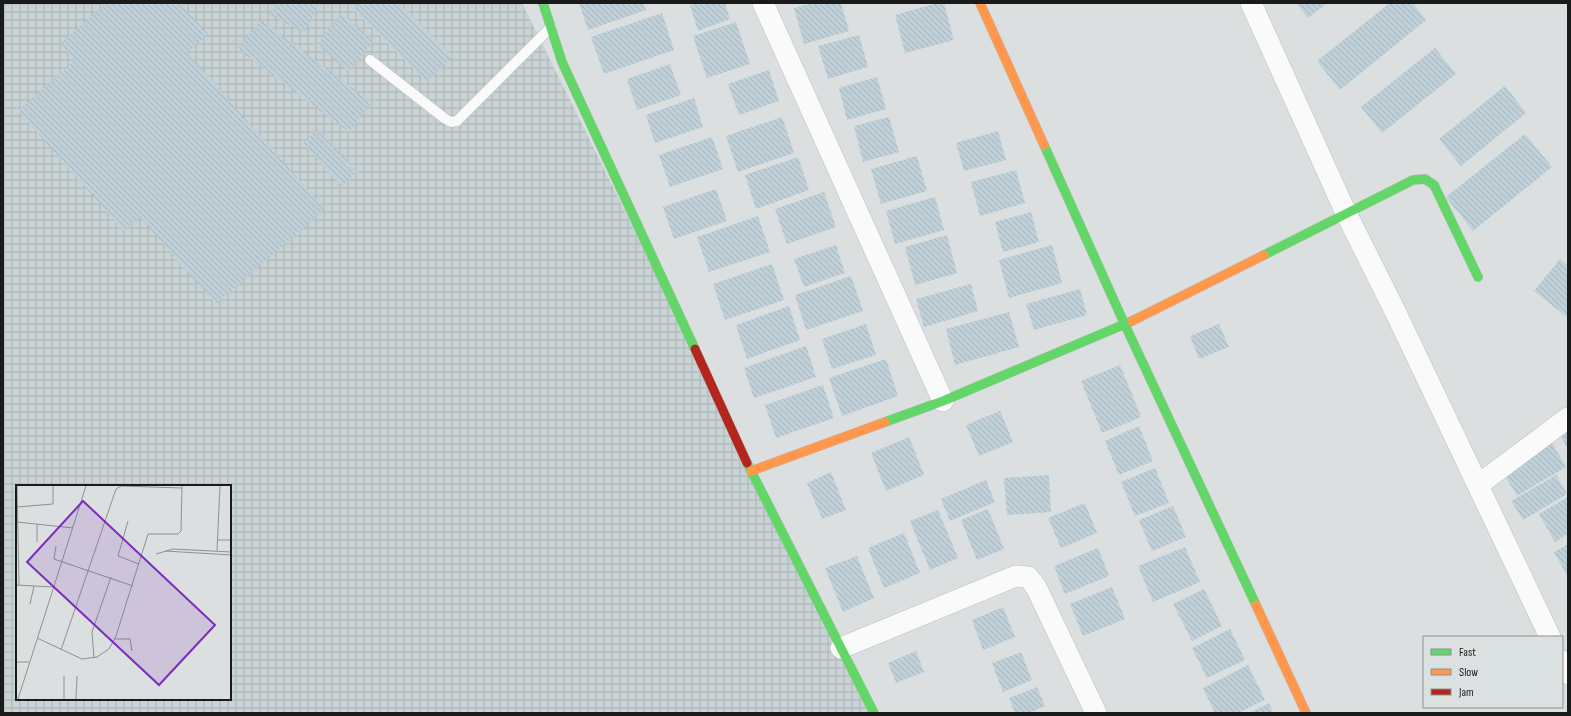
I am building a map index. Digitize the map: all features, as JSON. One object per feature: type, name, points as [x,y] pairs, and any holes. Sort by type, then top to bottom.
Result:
[{"type":"street","points":[[543,3],[562,62],[751,471],[874,713]]},
{"type":"street","points":[[763,3],[943,401]]},
{"type":"street","points":[[980,3],[1125,325],[1306,713]]},
{"type":"street","points":[[1251,3],[1346,213],[1398,318],[1550,636]]},
{"type":"street","points":[[751,471],[943,401],[1125,325],[1413,180],[1425,178],[1434,185],[1478,277]]},
{"type":"street","points":[[1478,485],[1568,418]]},
{"type":"street","points":[[841,648],[1016,576],[1028,577],[1036,587],[1096,713]]},
{"type":"street","points":[[1563,663],[1568,674]]},
{"type":"lane","points":[[370,60],[444,118],[451,122],[457,122],[551,28]]},
{"type":"shaded area","points":[[3,3],[522,3],[873,713],[3,713]]},
{"type":"building","points":[[106,3],[180,3],[208,34],[187,53],[325,209],[216,304],[140,217],[124,231],[18,111],[75,60],[60,44]]},
{"type":"building","points":[[276,3],[319,4],[304,32],[270,15]]},
{"type":"building","points":[[359,3],[398,3],[452,57],[427,82],[353,9]]},
{"type":"building","points":[[579,3],[643,3],[646,10],[588,30]]},
{"type":"building","points":[[696,3],[725,3],[730,19],[698,31],[690,5]]},
{"type":"building","points":[[813,3],[841,3],[849,31],[804,44],[794,8]]},
{"type":"building","points":[[937,3],[944,3],[954,40],[905,53],[895,15]]},
{"type":"building","points":[[1296,3],[1327,3],[1308,18]]},
{"type":"building","points":[[1390,3],[1413,3],[1426,20],[1340,90],[1317,61]]},
{"type":"building","points":[[662,13],[674,50],[604,74],[591,37]]},
{"type":"building","points":[[342,14],[374,41],[348,71],[317,44]]},
{"type":"building","points":[[261,20],[371,102],[349,132],[238,49]]},
{"type":"building","points":[[736,22],[750,64],[707,78],[693,36]]},
{"type":"building","points":[[859,35],[868,67],[828,79],[818,46]]},
{"type":"building","points":[[1435,48],[1456,74],[1382,133],[1361,107]]},
{"type":"building","points":[[670,64],[681,95],[637,110],[627,79]]},
{"type":"building","points":[[769,70],[779,101],[739,115],[728,84]]},
{"type":"building","points":[[877,77],[886,109],[847,120],[839,88]]},
{"type":"building","points":[[1505,86],[1526,113],[1461,166],[1439,139]]},
{"type":"building","points":[[694,98],[703,127],[655,143],[646,115]]},
{"type":"building","points":[[782,117],[794,153],[738,172],[726,136]]},
{"type":"building","points":[[889,117],[899,152],[863,162],[854,126]]},
{"type":"building","points":[[318,129],[357,172],[342,186],[303,143]]},
{"type":"building","points":[[998,131],[1006,160],[964,171],[956,143]]},
{"type":"building","points":[[1525,134],[1552,167],[1473,231],[1446,197]]},
{"type":"building","points":[[712,137],[723,169],[670,187],[659,155]]},
{"type":"building","points":[[917,156],[927,191],[881,204],[871,169]]},
{"type":"building","points":[[798,157],[809,190],[756,209],[745,175]]},
{"type":"building","points":[[1016,170],[1025,203],[980,216],[971,182]]},
{"type":"building","points":[[716,189],[727,221],[674,239],[663,207]]},
{"type":"building","points":[[824,192],[836,227],[787,244],[775,209]]},
{"type":"building","points":[[935,197],[944,230],[895,244],[886,211]]},
{"type":"building","points":[[1031,212],[1039,242],[1003,252],[995,222]]},
{"type":"building","points":[[758,216],[770,252],[709,272],[697,237]]},
{"type":"building","points":[[947,235],[957,273],[915,285],[905,247]]},
{"type":"building","points":[[836,245],[845,273],[804,287],[794,259]]},
{"type":"building","points":[[1052,245],[1062,283],[1009,298],[999,260]]},
{"type":"building","points":[[1560,259],[1568,266],[1568,318],[1534,291]]},
{"type":"building","points":[[772,264],[784,300],[725,320],[713,284]]},
{"type":"building","points":[[851,276],[863,311],[806,330],[795,295]]},
{"type":"building","points":[[971,284],[978,311],[924,327],[916,299]]},
{"type":"building","points":[[1080,289],[1087,315],[1034,330],[1026,304]]},
{"type":"building","points":[[789,306],[800,340],[747,359],[736,325]]},
{"type":"building","points":[[1009,312],[1019,347],[955,365],[946,329]]},
{"type":"building","points":[[866,324],[876,355],[832,369],[822,339]]},
{"type":"building","points":[[1219,324],[1229,347],[1199,359],[1190,336]]},
{"type":"building","points":[[806,346],[816,377],[754,398],[744,368]]},
{"type":"building","points":[[886,359],[898,396],[842,416],[829,378]]},
{"type":"building","points":[[1120,365],[1141,417],[1102,433],[1081,381]]},
{"type":"building","points":[[823,385],[834,418],[776,438],[765,405]]},
{"type":"building","points":[[1000,411],[1013,442],[979,456],[966,425]]},
{"type":"building","points":[[1139,426],[1153,461],[1119,475],[1105,441]]},
{"type":"building","points":[[1568,426],[1568,449],[1558,432]]},
{"type":"building","points":[[909,437],[924,475],[886,491],[871,453]]},
{"type":"building","points":[[1551,441],[1566,467],[1517,496],[1501,469]]},
{"type":"building","points":[[1155,468],[1169,503],[1135,516],[1121,482]]},
{"type":"building","points":[[831,472],[846,510],[822,519],[807,483]]},
{"type":"building","points":[[1049,475],[1051,512],[1007,515],[1004,478]]},
{"type":"building","points":[[1556,475],[1567,494],[1523,520],[1511,501]]},
{"type":"building","points":[[986,480],[995,502],[950,521],[941,499]]},
{"type":"building","points":[[1568,497],[1568,534],[1555,542],[1539,514]]},
{"type":"building","points":[[1085,503],[1097,533],[1061,548],[1048,518]]},
{"type":"building","points":[[1173,506],[1186,537],[1152,551],[1139,520]]},
{"type":"building","points":[[988,509],[1004,549],[977,560],[961,520]]},
{"type":"building","points":[[938,510],[958,558],[930,570],[910,521]]},
{"type":"building","points":[[904,533],[920,573],[884,588],[868,548]]},
{"type":"building","points":[[1568,544],[1568,577],[1554,552]]},
{"type":"building","points":[[1185,547],[1200,582],[1153,602],[1138,566]]},
{"type":"building","points":[[1098,548],[1109,576],[1065,594],[1054,566]]},
{"type":"building","points":[[857,556],[874,598],[843,612],[825,568]]},
{"type":"building","points":[[1112,587],[1125,619],[1083,636],[1070,604]]},
{"type":"building","points":[[1204,589],[1222,626],[1192,641],[1173,604]]},
{"type":"building","points":[[1003,607],[1015,637],[983,650],[972,620]]},
{"type":"building","points":[[1230,629],[1245,660],[1207,678],[1192,648]]},
{"type":"building","points":[[916,651],[924,672],[896,683],[888,663]]},
{"type":"building","points":[[1021,652],[1032,680],[1003,692],[992,663]]},
{"type":"building","points":[[1248,665],[1265,700],[1238,713],[1215,713],[1203,688]]},
{"type":"building","points":[[1037,687],[1045,706],[1029,713],[1015,713],[1009,698]]},
{"type":"building","points":[[1269,703],[1273,713],[1249,713]]},
{"type":"traffic: fast","points":[[543,3],[562,62],[695,349]]},
{"type":"traffic: fast","points":[[1044,145],[1125,325],[1256,605]]},
{"type":"traffic: fast","points":[[1264,255],[1413,180],[1425,179],[1434,185],[1478,277]]},
{"type":"traffic: fast","points":[[885,422],[943,401],[1132,321]]},
{"type":"traffic: fast","points":[[747,463],[874,713]]},
{"type":"traffic: slow","points":[[980,3],[1044,145]]},
{"type":"traffic: slow","points":[[1132,321],[1264,255]]},
{"type":"traffic: slow","points":[[751,471],[885,422]]},
{"type":"traffic: slow","points":[[1256,605],[1306,713]]},
{"type":"traffic: jam","points":[[695,349],[747,463]]}]
